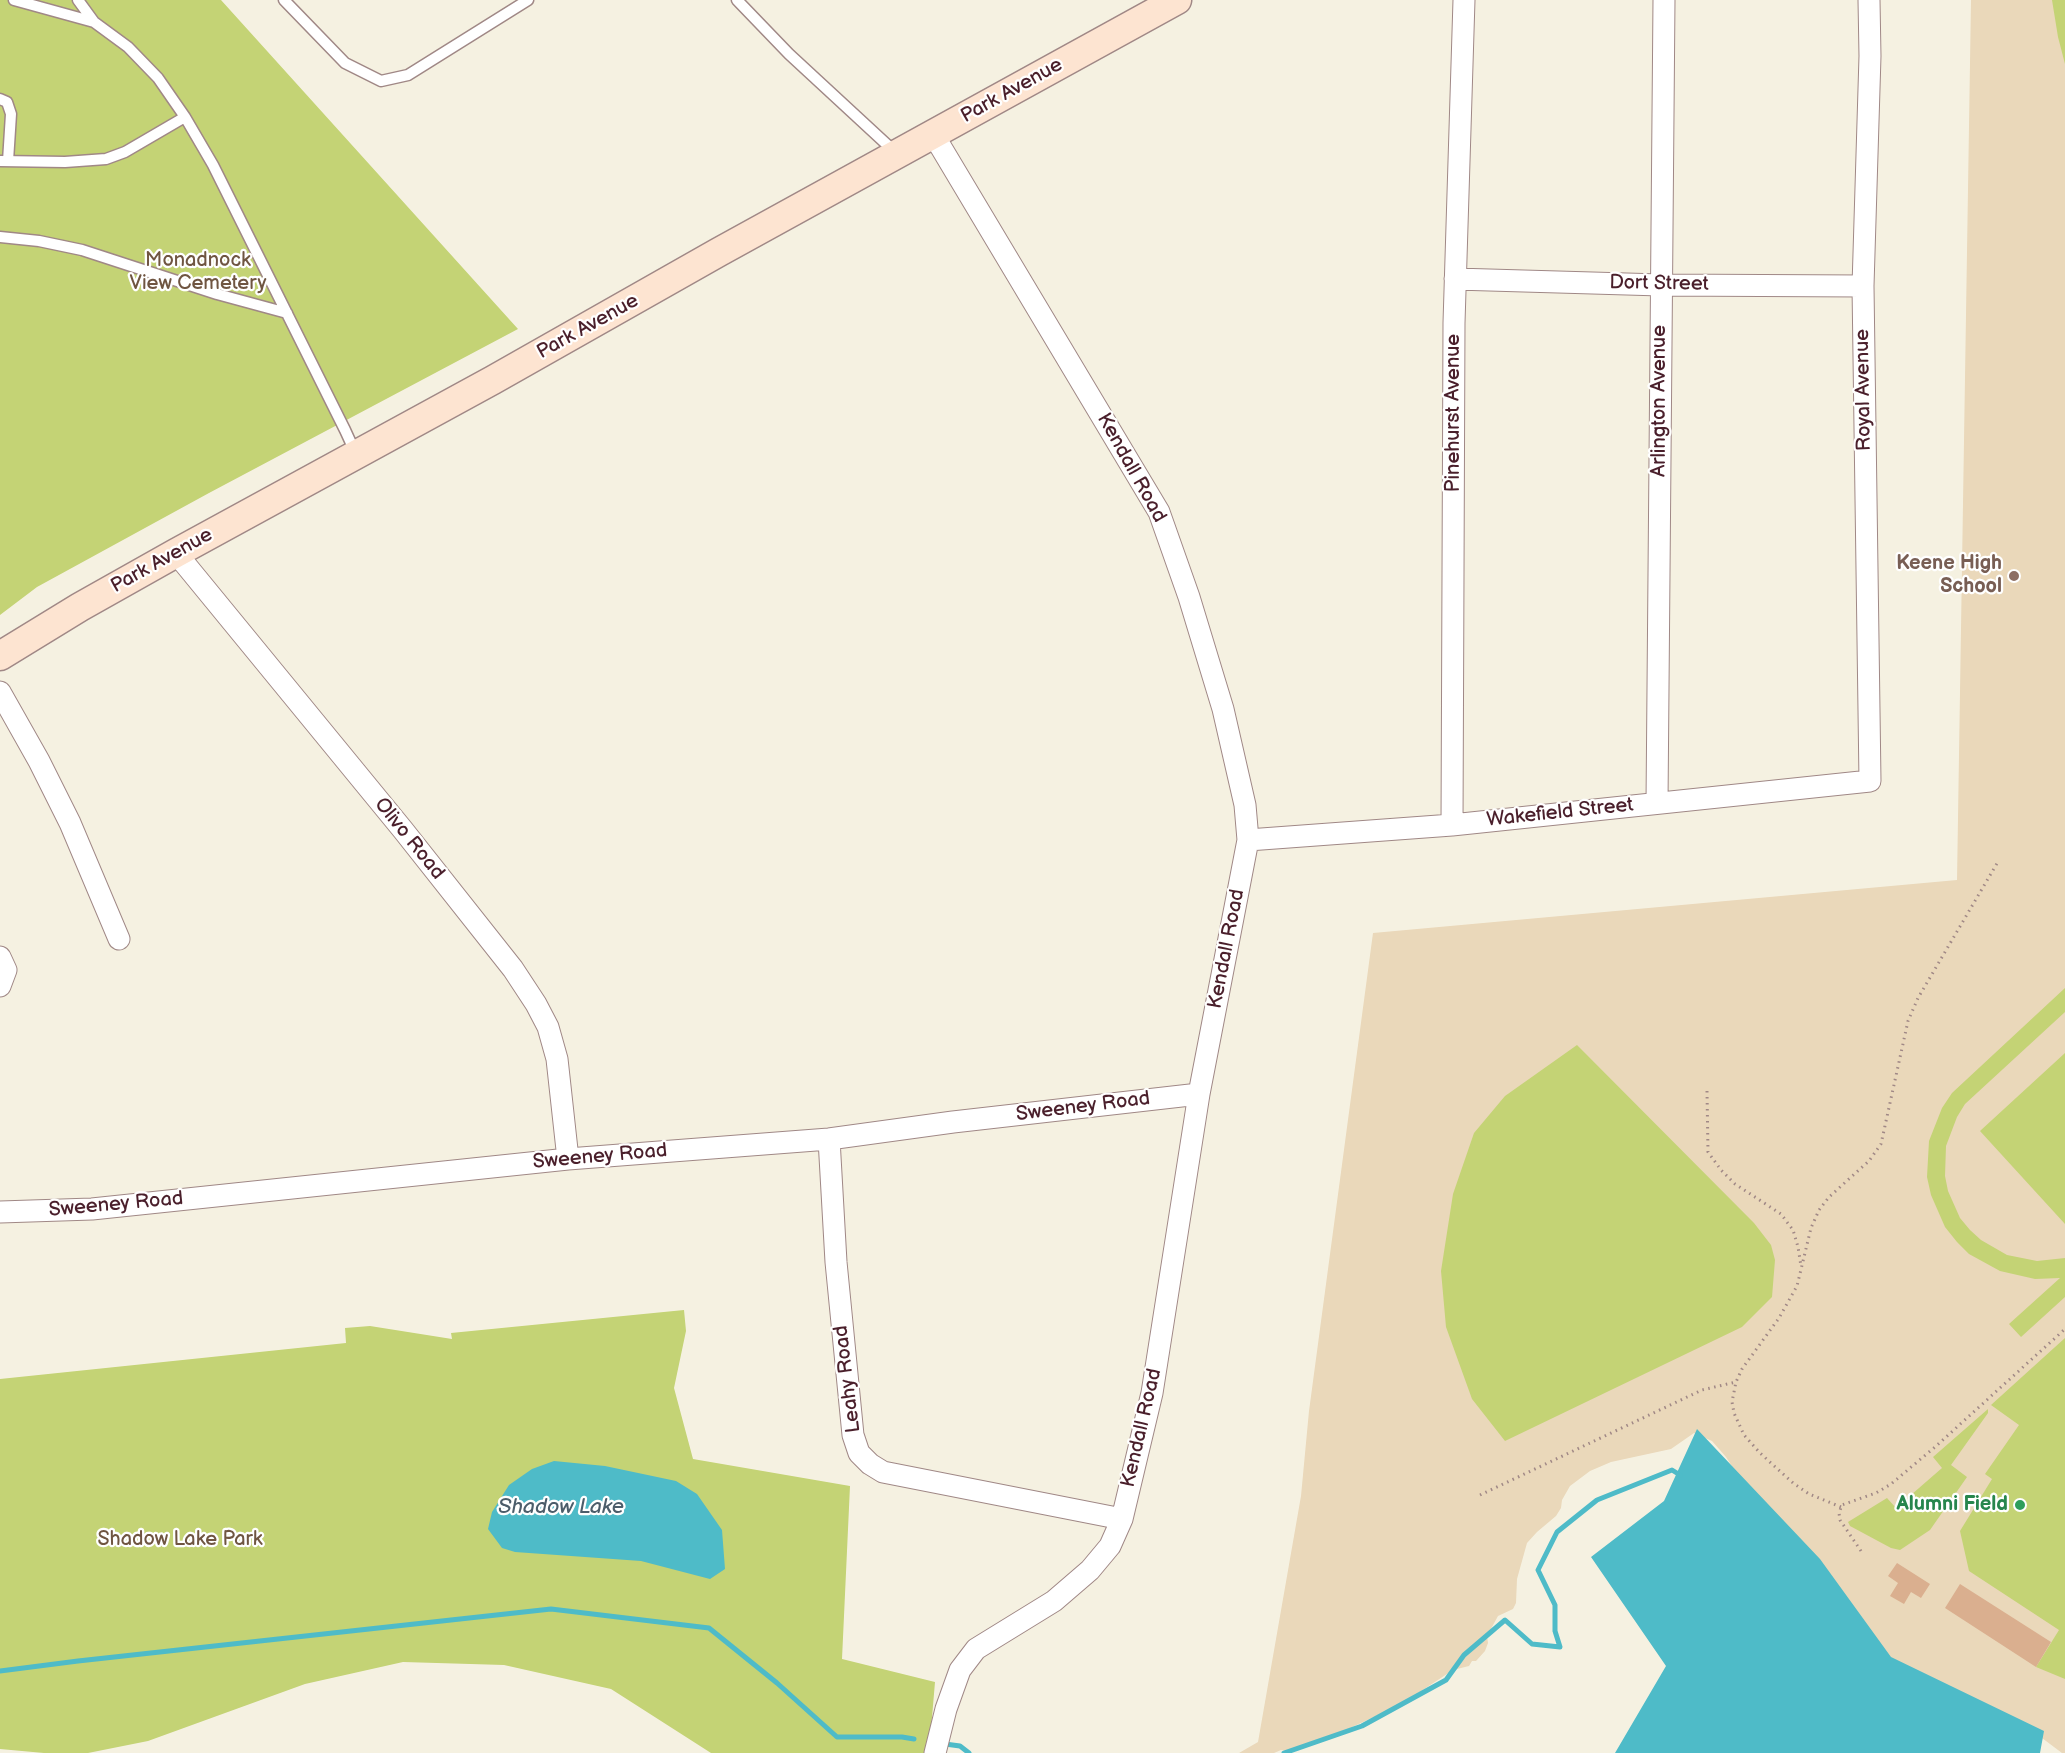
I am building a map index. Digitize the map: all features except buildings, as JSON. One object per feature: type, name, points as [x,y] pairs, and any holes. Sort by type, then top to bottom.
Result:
[{"type":"street","name":"Park Avenue","points":[[0,656],[80,607],[1177,0]]},
{"type":"street","name":"Pinehurst Avenue","points":[[1452,825],[1455,279],[1464,0]]},
{"type":"street","name":"Arlington Avenue","points":[[1657,803],[1664,0]]},
{"type":"street","name":"Royal Avenue","points":[[1869,0],[1870,56],[1863,286],[1870,781]]},
{"type":"street","name":"Kendall Road","points":[[933,134],[1159,512],[1189,597],[1223,709],[1245,805],[1248,840],[1199,1094],[1152,1393],[1122,1519],[1110,1546],[1090,1570],[1054,1601],[976,1649],[960,1670],[946,1709],[935,1753]]},
{"type":"street","name":"Dort Street","points":[[1455,279],[1661,285],[1863,286]]},
{"type":"street","name":"Olivo Road","points":[[176,554],[403,830],[513,969],[536,1004],[548,1027],[557,1059],[568,1159]]},
{"type":"street","points":[[0,692],[39,761],[70,824],[119,939]]},
{"type":"street","name":"Wakefield Street","points":[[1248,840],[1452,825],[1870,781]]},
{"type":"street","points":[[0,957],[6,970],[0,986]]},
{"type":"street","name":"Sweeney Road","points":[[0,1212],[92,1209],[568,1159],[828,1139],[953,1122],[1199,1094]]},
{"type":"street","name":"Leahy Road","points":[[828,1139],[837,1273],[853,1435],[859,1453],[883,1472],[1122,1519]]},
{"type":"lane","points":[[14,0],[94,22]]},
{"type":"lane","points":[[78,0],[94,22],[128,47],[158,78],[185,117],[213,165],[356,454]]},
{"type":"lane","points":[[285,0],[345,63],[381,81],[408,75],[528,0]]},
{"type":"lane","points":[[737,0],[789,54],[898,155]]},
{"type":"lane","points":[[0,99],[7,102],[11,114],[4,161],[65,162],[106,159],[125,152],[185,117]]},
{"type":"lane","points":[[0,237],[39,241],[82,250],[217,294],[287,313]]},
{"type":"path","points":[[1841,1507],[1809,1494],[1793,1484],[1752,1444],[1741,1429],[1734,1413],[1732,1402],[1736,1382],[1742,1369],[1789,1302],[1802,1271],[1811,1228],[1819,1210],[1829,1197],[1869,1161],[1881,1144],[1908,1021],[1918,998],[1999,860]]},
{"type":"path","points":[[1707,1091],[1708,1152],[1735,1184],[1782,1214],[1793,1230],[1802,1271]]},
{"type":"path","points":[[1861,1551],[1840,1520],[1841,1507],[1846,1503],[1876,1494],[1891,1484],[2065,1329]]},
{"type":"path","points":[[1480,1495],[1702,1390],[1736,1382]]},
{"type":"shaded area","name":"Keene High School","points":[[1971,0],[2065,0],[2065,1753],[2030,1729],[1891,1669],[1768,1522],[1726,1457],[1712,1441],[1694,1433],[1671,1449],[1611,1462],[1590,1471],[1570,1486],[1556,1516],[1527,1543],[1517,1579],[1516,1603],[1513,1609],[1498,1616],[1487,1636],[1488,1643],[1485,1651],[1469,1666],[1453,1670],[1400,1705],[1337,1734],[1287,1751],[1239,1753],[1258,1742],[1301,1496],[1309,1411],[1373,933],[1957,880]]},
{"type":"green space","name":"Monadnock View Cemetery","points":[[0,0],[221,0],[518,329],[37,587],[0,615]]},
{"type":"green space","points":[[2052,0],[2065,0],[2065,64],[2058,37]]},
{"type":"green space","points":[[2065,988],[2065,1012],[1965,1104],[1957,1117],[1946,1146],[1945,1176],[1948,1191],[1960,1218],[1970,1230],[1981,1240],[2007,1255],[2037,1261],[2065,1258],[2065,1297],[2021,1337],[2009,1324],[2060,1278],[2035,1279],[2000,1271],[1969,1254],[1957,1242],[1945,1227],[1931,1195],[1927,1177],[1929,1141],[1942,1108],[1952,1093]]},
{"type":"green space","points":[[1577,1045],[1754,1223],[1771,1245],[1775,1260],[1772,1297],[1742,1327],[1505,1441],[1472,1399],[1446,1327],[1441,1271],[1453,1194],[1474,1133],[1505,1096]]},
{"type":"green space","points":[[2065,1053],[2065,1224],[1980,1131]]},
{"type":"green space","name":"Shadow Lake Park","points":[[684,1310],[686,1331],[674,1388],[693,1459],[850,1486],[842,1659],[935,1682],[929,1753],[711,1753],[611,1689],[504,1665],[403,1662],[305,1684],[148,1741],[88,1753],[44,1753],[0,1749],[0,1379],[346,1343],[345,1328],[370,1326],[452,1339],[451,1333]]},
{"type":"green space","name":"Alumni Field","points":[[2065,1338],[2065,1679],[2036,1667],[2059,1630],[1969,1571],[1960,1531],[1992,1479],[1985,1474],[2019,1425],[1991,1405]]},
{"type":"green space","points":[[1988,1409],[1988,1413],[1951,1465],[1967,1477],[1930,1530],[1900,1550],[1891,1548],[1850,1526],[1848,1522],[1887,1498],[1896,1508],[1942,1468],[1933,1457]]},
{"type":"water","points":[[1697,1429],[1820,1559],[1891,1657],[2044,1731],[2040,1753],[1615,1753],[1666,1666],[1591,1557],[1664,1501]]},
{"type":"water","name":"Shadow Lake","points":[[554,1461],[605,1466],[676,1481],[697,1494],[722,1530],[725,1569],[710,1579],[641,1561],[515,1552],[502,1548],[488,1529],[492,1512],[509,1485],[532,1469]]},
{"type":"waterway","points":[[1284,1753],[1362,1726],[1446,1680],[1464,1655],[1505,1620],[1532,1644],[1560,1647],[1555,1631],[1555,1605],[1538,1570],[1557,1532],[1597,1500],[1672,1470],[1680,1475]]},
{"type":"waterway","points":[[0,1671],[551,1609],[709,1628],[777,1683],[837,1737],[914,1739]]},
{"type":"waterway","points":[[945,1744],[960,1746],[969,1753]]},
{"type":"place","name":"Keene High School","points":[[2014,576]]},
{"type":"place","name":"Alumni Field","points":[[2020,1505]]}]
